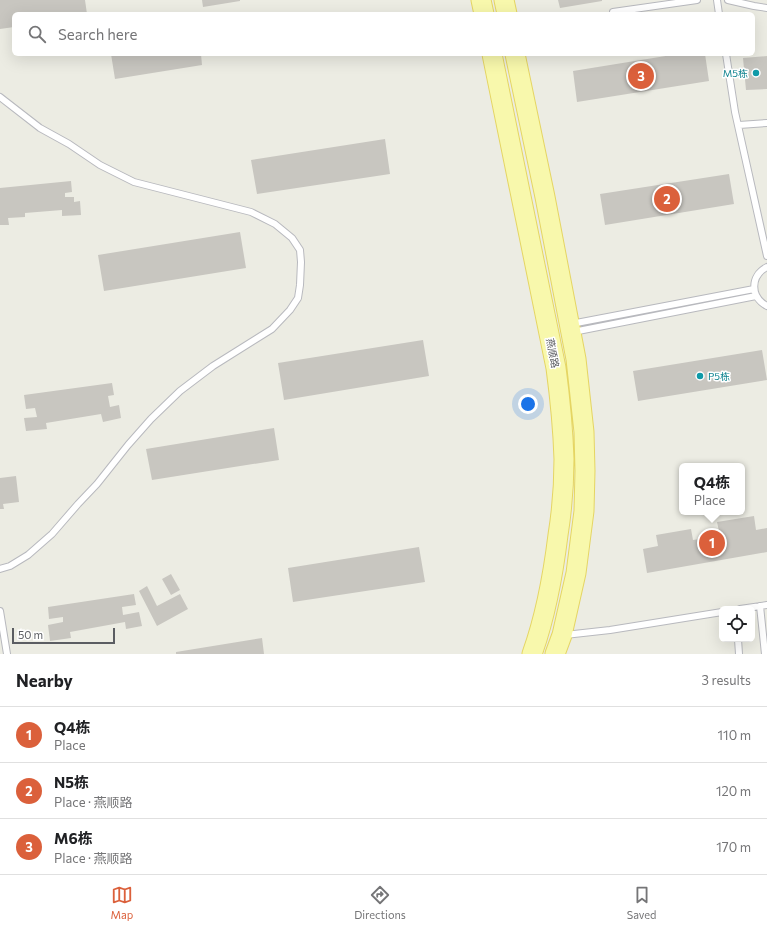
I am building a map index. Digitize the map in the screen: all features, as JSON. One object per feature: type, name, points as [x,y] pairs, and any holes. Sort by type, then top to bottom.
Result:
[{"type":"main road","points":[[482,0],[484,12]]},
{"type":"main road","points":[[504,0],[507,12]]},
{"type":"main road","name":"燕顺路","points":[[492,56],[556,368],[561,412],[564,460],[562,510],[554,570],[541,630],[532,654]]},
{"type":"main road","name":"燕顺路","points":[[516,56],[576,359],[584,432],[584,511],[576,573],[562,635],[555,654]]},
{"type":"lane","points":[[613,12],[697,0]]},
{"type":"lane","points":[[717,0],[719,12]]},
{"type":"lane","points":[[728,0],[767,8]]},
{"type":"lane","points":[[726,56],[735,112],[767,256]]},
{"type":"lane","points":[[0,97],[40,128],[69,144],[100,165],[134,182],[251,212],[275,224],[292,238],[300,250],[301,262],[298,298],[290,310],[272,329],[213,366],[180,391],[150,419],[97,484],[52,534],[28,555],[10,566],[0,568]]},
{"type":"lane","points":[[739,125],[767,123]]},
{"type":"lane","points":[[767,267],[756,276],[754,289],[756,296],[767,306]]},
{"type":"lane","points":[[570,329],[754,289]]},
{"type":"lane","points":[[570,329],[756,296]]},
{"type":"lane","points":[[755,607],[767,605]]},
{"type":"lane","points":[[760,606],[765,654]]},
{"type":"lane","points":[[0,611],[7,654]]},
{"type":"lane","points":[[562,635],[610,630],[719,612]]},
{"type":"lane","points":[[738,642],[739,654]]},
{"type":"building","points":[[0,0],[85,0],[87,12],[12,12],[12,27],[0,29]]},
{"type":"building","points":[[202,0],[240,0],[240,1],[203,7]]},
{"type":"building","points":[[558,0],[602,0],[602,1],[560,8]]},
{"type":"building","points":[[111,56],[201,56],[202,65],[115,79]]},
{"type":"building","points":[[666,56],[705,56],[709,81],[577,102],[573,71]]},
{"type":"building","name":"M5栋","points":[[767,56],[767,89],[746,90],[743,58]]},
{"type":"building","points":[[385,139],[390,174],[257,194],[251,160]]},
{"type":"building","points":[[729,174],[734,204],[605,225],[600,194]]},
{"type":"building","points":[[71,181],[72,192],[65,193],[65,197],[74,197],[74,202],[80,201],[81,215],[62,216],[62,210],[25,213],[25,217],[8,218],[9,225],[0,225],[0,188]]},
{"type":"building","points":[[240,232],[246,268],[104,291],[98,255]]},
{"type":"building","points":[[423,340],[429,376],[284,400],[278,363]]},
{"type":"building","name":"P5栋","points":[[762,350],[767,380],[638,401],[633,371]]},
{"type":"building","points":[[112,383],[114,395],[108,396],[110,407],[119,405],[121,418],[103,422],[101,414],[46,423],[47,429],[26,431],[24,418],[37,417],[35,408],[26,409],[24,395]]},
{"type":"building","points":[[274,428],[279,460],[152,480],[146,449]]},
{"type":"building","points":[[16,476],[19,502],[3,504],[4,509],[0,509],[0,478]]},
{"type":"building","points":[[754,516],[756,530],[767,528],[767,552],[647,573],[643,549],[658,546],[656,535],[691,529],[693,540],[720,536],[717,522]]},
{"type":"building","points":[[419,547],[425,582],[293,602],[288,568]]},
{"type":"building","points":[[171,574],[180,590],[171,595],[162,579]]},
{"type":"building","points":[[147,586],[157,606],[180,594],[188,609],[157,626],[139,591]]},
{"type":"building","points":[[134,594],[136,605],[122,607],[123,615],[139,612],[142,626],[126,629],[125,622],[70,632],[71,638],[50,641],[48,625],[63,622],[63,617],[49,619],[48,607]]},
{"type":"building","points":[[262,638],[264,654],[176,654],[176,652]]},
{"type":"place","name":"M5栋","points":[[756,73]]},
{"type":"place","name":"M6栋","points":[[641,76]]},
{"type":"place","name":"N5栋","points":[[667,199]]},
{"type":"place","name":"P5栋","points":[[700,376]]},
{"type":"place","name":"Q4栋","points":[[712,543]]}]
